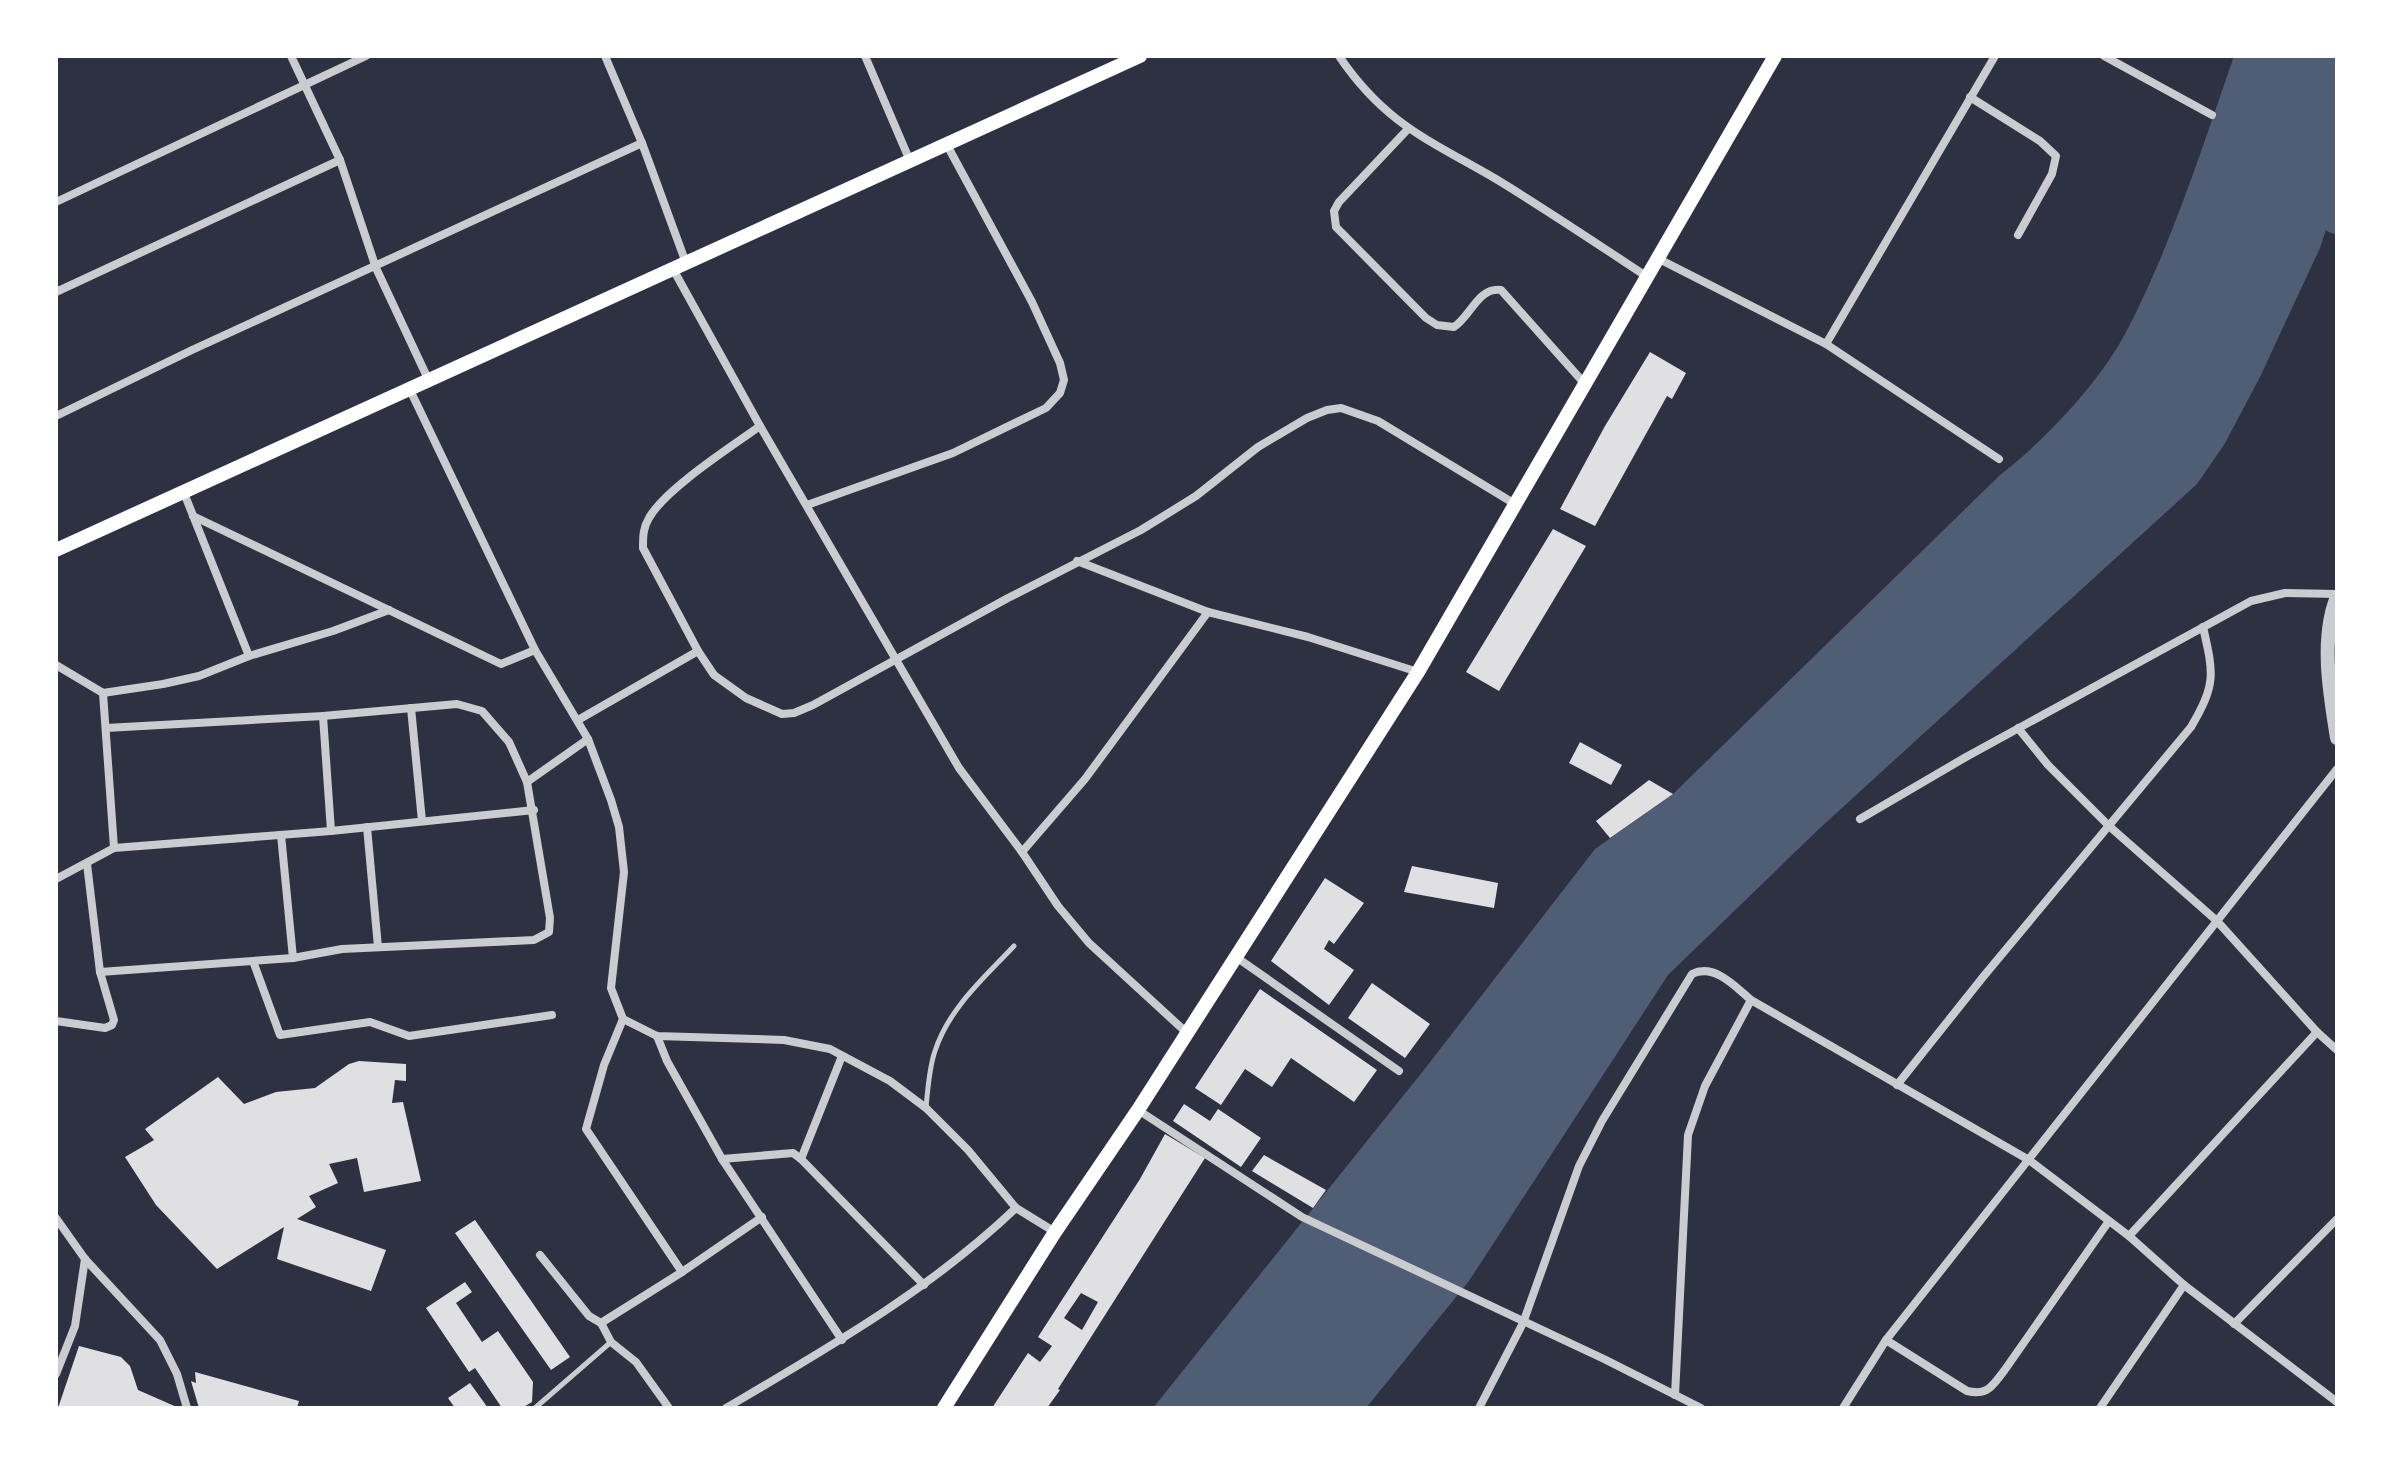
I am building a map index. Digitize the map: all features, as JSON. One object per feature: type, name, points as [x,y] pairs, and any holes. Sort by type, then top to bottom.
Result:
[{"type":"main road","points":[[56,550],[1140,56]]},
{"type":"main road","points":[[944,1408],[1418,672],[1775,56]]},
{"type":"street","points":[[291,56],[340,160],[376,268],[429,381]]},
{"type":"street","points":[[56,202],[366,56]]},
{"type":"street","points":[[605,56],[642,143],[680,266],[760,426],[959,768],[1058,906],[1089,943],[1187,1033]]},
{"type":"street","points":[[865,56],[910,161]]},
{"type":"street","points":[[1339,56],[1374,99],[1408,129],[1496,179],[1646,276]]},
{"type":"street","points":[[1826,344],[1995,56]]},
{"type":"street","points":[[2104,56],[2212,115]]},
{"type":"street","points":[[1970,97],[2040,141],[2056,156],[2052,174],[2018,235]]},
{"type":"street","points":[[1408,129],[1339,202],[1334,211],[1336,227],[1426,318],[1437,325],[1454,327],[1464,321],[1481,296],[1494,289],[1501,290],[1584,383]]},
{"type":"street","points":[[56,416],[642,143]]},
{"type":"street","points":[[807,505],[953,453],[1046,408],[1060,393],[1064,380],[1060,363],[1032,302],[947,145]]},
{"type":"street","points":[[56,292],[340,160]]},
{"type":"street","points":[[1657,258],[1826,344],[1999,459]]},
{"type":"street","points":[[410,390],[535,650],[588,739],[611,800],[624,854],[620,918],[610,977],[623,1019],[657,1036],[784,1040],[830,1049],[890,1081],[926,1108],[968,1150],[1016,1208],[1055,1232]]},
{"type":"street","points":[[760,426],[665,497],[650,516],[643,532],[643,548],[714,675],[728,687],[782,714],[813,705],[1152,523],[1196,496],[1258,447],[1307,418],[1327,410],[1341,408],[1378,421],[1515,504]]},
{"type":"street","points":[[184,493],[249,656]]},
{"type":"street","points":[[193,516],[501,664],[535,650]]},
{"type":"street","points":[[1077,561],[1208,612],[1308,637],[1418,672]]},
{"type":"street","points":[[1860,819],[2234,609],[2267,595],[2302,592],[2337,596],[2331,617],[2329,663],[2337,738]]},
{"type":"street","points":[[56,665],[103,693],[199,676],[249,656],[333,631],[389,610]]},
{"type":"street","points":[[1022,852],[1085,779],[1208,612]]},
{"type":"street","points":[[1897,1085],[2191,727],[2209,697],[2212,677],[2203,627]]},
{"type":"street","points":[[578,720],[698,651]]},
{"type":"street","points":[[103,693],[114,848]]},
{"type":"street","points":[[100,972],[293,958],[342,949],[534,940],[549,932],[550,918],[527,782],[509,742],[482,711],[457,704],[323,716],[106,728]]},
{"type":"street","points":[[411,708],[422,821]]},
{"type":"street","points":[[323,716],[331,831]]},
{"type":"street","points":[[2018,728],[2048,765],[2109,826],[2217,921],[2337,1050]]},
{"type":"street","points":[[527,782],[588,739]]},
{"type":"street","points":[[1843,1408],[1886,1340],[2337,769]]},
{"type":"street","points":[[56,879],[114,848],[331,831],[534,810]]},
{"type":"street","points":[[367,827],[378,947]]},
{"type":"street","points":[[281,835],[293,958]]},
{"type":"street","points":[[56,1021],[105,1028],[112,1025],[114,1020],[100,972],[87,864]]},
{"type":"street","points":[[1236,957],[1399,1071]]},
{"type":"street","points":[[253,961],[280,1035],[370,1022],[409,1036],[552,1015]]},
{"type":"street","points":[[1479,1408],[1523,1323],[1579,1166],[1602,1121],[1692,974],[1701,969],[1712,971],[1751,1000],[2029,1160],[2129,1236],[2184,1285],[2337,1402],[2330,1408]]},
{"type":"street","points":[[1675,1395],[1688,1135],[1705,1086],[1751,1000]]},
{"type":"street","points":[[623,1019],[604,1065],[586,1129],[682,1272]]},
{"type":"street","points":[[2129,1236],[2317,1032]]},
{"type":"street","points":[[657,1036],[667,1061],[722,1159],[842,1340]]},
{"type":"street","points":[[801,1159],[842,1056]]},
{"type":"street","points":[[1138,1110],[1302,1217],[1701,1408]]},
{"type":"street","points":[[722,1159],[793,1153],[924,1285]]},
{"type":"street","points":[[726,1408],[842,1340],[924,1285],[982,1241],[1016,1208]]},
{"type":"street","points":[[601,1323],[762,1217]]},
{"type":"street","points":[[56,1218],[85,1259],[160,1340],[177,1374],[187,1408]]},
{"type":"street","points":[[2234,1324],[2337,1219]]},
{"type":"street","points":[[1886,1340],[1967,1391],[1985,1392],[2004,1371],[2109,1221]]},
{"type":"street","points":[[540,1255],[589,1316],[601,1323],[611,1342],[636,1362],[669,1408]]},
{"type":"street","points":[[56,1374],[75,1326],[85,1259]]},
{"type":"street","points":[[2100,1408],[2184,1285]]},
{"type":"lane","points":[[926,1108],[933,1054],[945,1024],[1014,946]]},
{"type":"lane","points":[[535,1408],[611,1342]]},
{"type":"water","points":[[2234,56],[2337,56],[2337,196],[2320,248],[2260,377],[2224,445],[2197,484],[1820,828],[1668,975],[1469,1281],[1366,1408],[1153,1408],[1427,1066],[1595,849],[1673,794],[2000,475],[2052,429],[2101,372],[2125,334],[2157,268]]},
{"type":"building","points":[[1650,352],[1686,373],[1672,399],[1667,396],[1595,526],[1560,509]]},
{"type":"building","points":[[1553,529],[1586,546],[1499,691],[1466,672]]},
{"type":"building","points":[[1580,742],[1622,765],[1611,785],[1569,763]]},
{"type":"building","points":[[1649,780],[1673,794],[1610,838],[1596,821]]},
{"type":"building","points":[[1412,866],[1498,883],[1494,908],[1404,892]]},
{"type":"building","points":[[1325,878],[1364,903],[1334,944],[1329,940],[1324,949],[1354,970],[1329,1005],[1271,961]]},
{"type":"building","points":[[1372,983],[1430,1024],[1405,1058],[1348,1018]]},
{"type":"building","points":[[1260,989],[1377,1070],[1354,1102],[1291,1058],[1272,1087],[1245,1069],[1221,1105],[1195,1088]]},
{"type":"building","points":[[359,1061],[406,1064],[406,1081],[395,1080],[392,1103],[403,1102],[421,1181],[364,1192],[357,1158],[329,1164],[338,1183],[309,1196],[316,1207],[297,1219],[386,1250],[371,1291],[277,1259],[284,1227],[217,1269],[156,1205],[125,1157],[154,1140],[145,1129],[218,1077],[244,1104],[276,1092],[315,1088],[349,1064]]},
{"type":"building","points":[[1184,1104],[1210,1121],[1218,1109],[1261,1138],[1241,1167],[1173,1121]]},
{"type":"building","points":[[1165,1134],[1205,1158],[1047,1408],[992,1408],[1028,1353],[1040,1362],[1052,1346],[1038,1337],[1140,1179]],"holes":[[[1081,1293],[1098,1302],[1082,1330],[1064,1318]]]},
{"type":"building","points":[[1264,1155],[1326,1190],[1313,1208],[1252,1171]]},
{"type":"building","points":[[475,1220],[570,1357],[551,1370],[455,1233]]},
{"type":"building","points":[[465,1282],[472,1292],[456,1303],[482,1342],[498,1331],[533,1382],[532,1402],[522,1408],[502,1408],[475,1368],[469,1372],[426,1308]]},
{"type":"building","points":[[79,1346],[121,1357],[130,1366],[138,1390],[179,1408],[58,1408]]},
{"type":"building","points":[[195,1372],[299,1401],[297,1408],[199,1408],[191,1381],[196,1383]]},
{"type":"building","points":[[470,1383],[488,1408],[455,1408],[448,1398]]},
{"type":"waterway","points":[[2324,159],[2337,216]]}]
